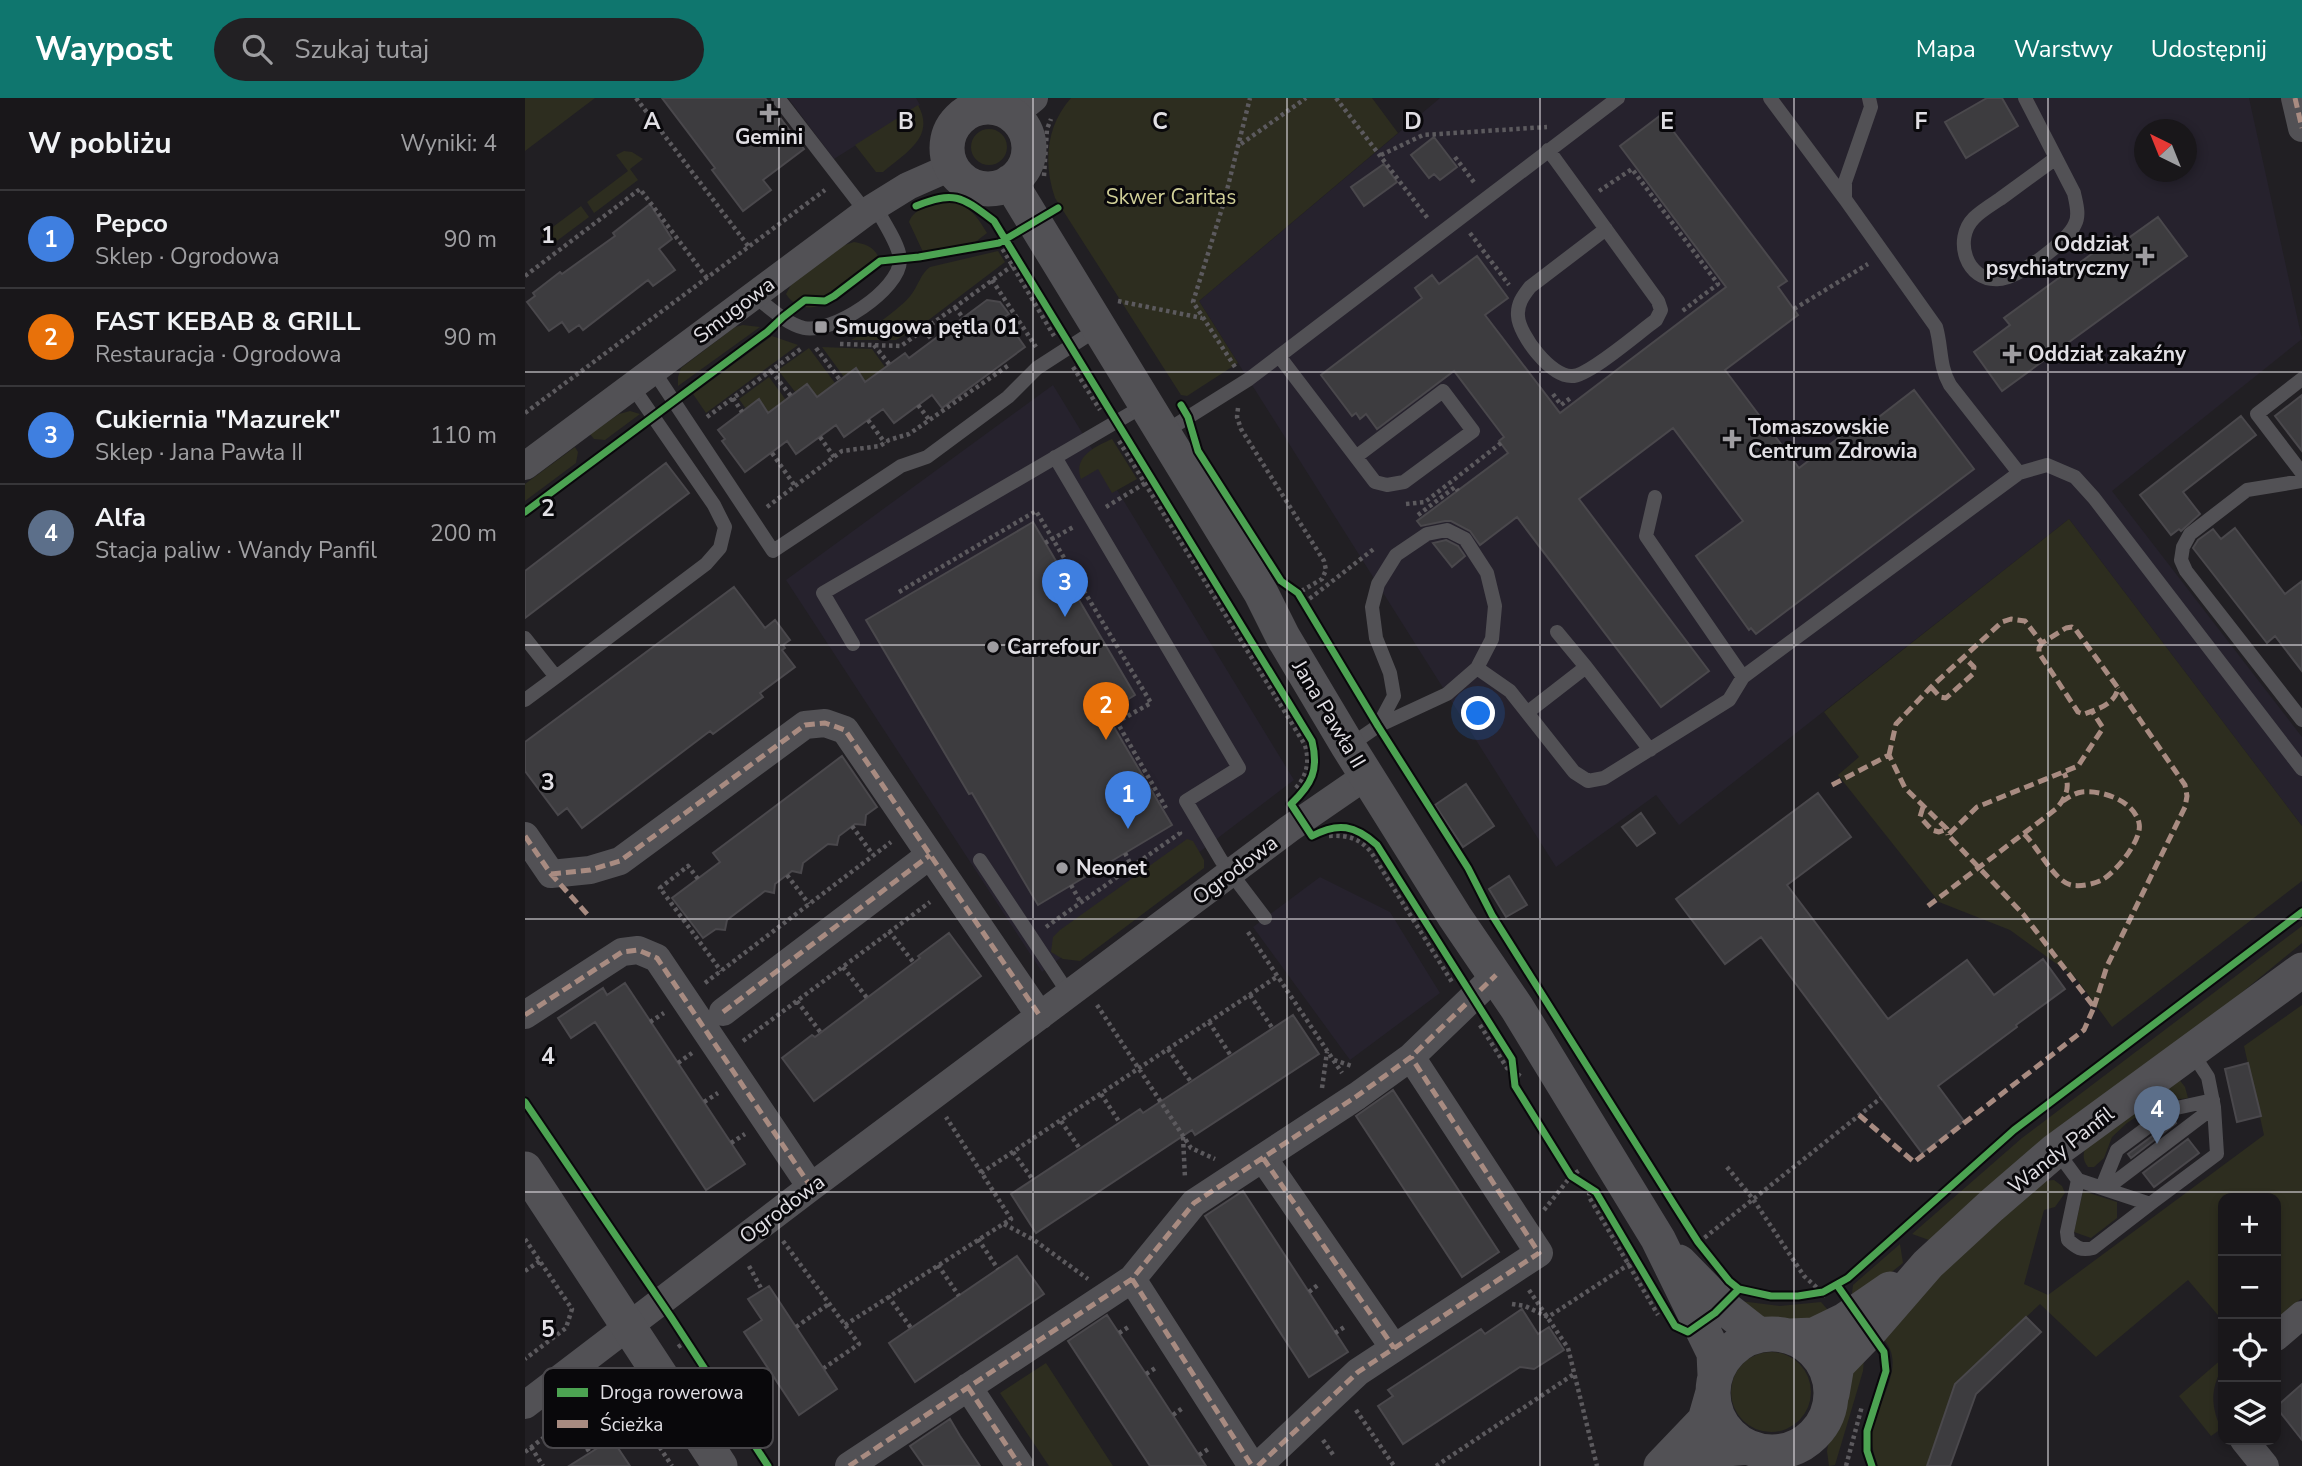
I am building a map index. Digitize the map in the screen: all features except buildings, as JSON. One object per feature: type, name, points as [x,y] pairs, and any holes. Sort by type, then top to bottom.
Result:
[{"type":"street","points":[[2295,98],[2302,128]]},
{"type":"street","points":[[966,104],[1033,109],[1022,124],[1028,138],[1027,159],[1010,182],[998,188],[976,187],[968,184],[951,167],[947,152],[948,135],[966,104]]},
{"type":"street","name":"Smugowa","points":[[525,466],[870,209],[908,186],[951,167]]},
{"type":"street","name":"Jana Pawła II","points":[[1010,182],[1145,444],[1261,593],[1283,637],[1348,747],[1455,917],[1479,992],[1658,1239],[1713,1297],[1774,1335]]},
{"type":"street","points":[[525,836],[551,874],[590,870],[620,861],[805,725],[825,723],[845,730],[1040,1016]]},
{"type":"street","name":"Ogrodowa","points":[[573,1368],[1040,1016],[1081,996],[1231,873],[1366,776]]},
{"type":"street","points":[[723,1012],[930,855]]},
{"type":"street","points":[[525,1015],[622,952],[638,950],[657,958],[811,1187]]},
{"type":"street","name":"Wandy Panfil","points":[[1827,1410],[1837,1365],[1928,1264],[2056,1150],[2302,970]]},
{"type":"street","points":[[849,1466],[1132,1279],[1194,1203],[1411,1057],[1479,992]]},
{"type":"street","points":[[1258,1466],[1358,1372],[1539,1253],[1411,1057]]},
{"type":"street","points":[[1263,1158],[1394,1348]]},
{"type":"street","points":[[525,1169],[656,1368]]},
{"type":"street","name":"Jana Pawła II","points":[[1658,1239],[1714,1353],[1714,1383]]},
{"type":"street","name":"Wandy Panfil","points":[[1774,1335],[1814,1335],[1855,1313],[1928,1264]]},
{"type":"street","points":[[1132,1279],[1252,1466]]},
{"type":"street","points":[[2281,1333],[2302,1315]]},
{"type":"street","points":[[1661,1466],[1705,1420],[1722,1361],[1732,1349],[1744,1340],[1774,1335],[1804,1342],[1816,1352],[1825,1365],[1830,1379],[1822,1466]]},
{"type":"street","points":[[1714,1383],[1714,1405],[1719,1419],[1736,1440],[1763,1455]]},
{"type":"street","points":[[968,1387],[1020,1466]]},
{"type":"street","name":"Ogrodowa","points":[[525,1405],[543,1391]]},
{"type":"street","points":[[1694,1466],[1727,1449],[1763,1455],[1788,1450],[1813,1436],[1827,1410]]},
{"type":"street","points":[[708,1448],[720,1466]]},
{"type":"lane","points":[[753,295],[782,317],[804,328],[821,327],[856,312],[882,292],[897,275],[900,259],[892,238],[870,209],[840,178],[778,98]]},
{"type":"lane","points":[[853,644],[823,593],[1055,457],[1145,444],[1249,379],[1618,98]]},
{"type":"lane","points":[[1770,98],[1936,327],[1942,371],[2019,473]]},
{"type":"lane","points":[[1845,199],[1845,182],[1871,107],[1870,98]]},
{"type":"lane","points":[[2025,98],[2056,158],[2074,193],[2076,223],[2065,239],[2018,273],[1998,280],[1981,275],[1971,267],[1963,253],[1963,234],[1973,219],[2056,158]]},
{"type":"lane","points":[[1548,150],[1606,229],[1658,301],[1661,310],[1656,320],[1586,372],[1572,376],[1558,374],[1547,365],[1521,330],[1517,315],[1520,299],[1530,287],[1606,229]]},
{"type":"lane","points":[[642,378],[679,396],[773,551],[901,466],[927,457],[1008,397],[1037,368],[1089,334]]},
{"type":"lane","points":[[1279,356],[1375,482],[1387,485],[1404,482],[1473,431],[1443,391],[1357,456]]},
{"type":"lane","points":[[525,700],[706,564],[720,548],[725,527],[642,378]]},
{"type":"lane","points":[[2302,379],[2257,414],[2302,473]]},
{"type":"lane","points":[[1055,457],[1239,768],[1186,801],[1231,873],[1265,918]]},
{"type":"lane","points":[[1477,668],[1510,691],[1574,772],[1588,781],[1604,778],[1729,700],[1743,677],[2019,473],[2047,465],[2074,477],[2094,498],[2302,768]]},
{"type":"lane","points":[[2302,481],[2247,490],[2190,534],[2183,547],[2181,559],[2186,572],[2302,720]]},
{"type":"lane","points":[[1655,497],[1646,536],[1743,677]]},
{"type":"lane","points":[[1348,747],[1378,726],[1447,694],[1477,668],[1492,639],[1495,606],[1487,572],[1465,539],[1447,530],[1427,534],[1397,555],[1378,584],[1372,607],[1376,638],[1390,673],[1394,696],[1378,726]]},
{"type":"lane","points":[[1557,632],[1650,750]]},
{"type":"lane","points":[[525,638],[556,677]]},
{"type":"lane","points":[[1528,712],[1586,667]]},
{"type":"lane","points":[[980,860],[1031,937],[1081,996]]},
{"type":"lane","points":[[2078,1180],[2067,1232],[2068,1240],[2077,1248],[2085,1250],[2093,1248],[2217,1154],[2208,1077],[2191,1051]]},
{"type":"lane","points":[[2104,1187],[2117,1150],[2172,1109],[2213,1104]]},
{"type":"lane","points":[[2104,1187],[2213,1104]]},
{"type":"lane","points":[[2056,1150],[2078,1180],[2150,1204]]},
{"type":"path","points":[[636,98],[749,247]]},
{"type":"path","points":[[1237,370],[1193,302],[1240,144],[1250,98]]},
{"type":"path","points":[[1240,144],[1306,98]]},
{"type":"path","points":[[1336,98],[1434,226]]},
{"type":"path","points":[[1033,109],[1047,128],[1047,155],[1043,170],[1045,179]]},
{"type":"path","points":[[1381,155],[1423,135],[1552,127]]},
{"type":"path","points":[[1455,157],[1480,191]]},
{"type":"path","points":[[525,413],[840,178]]},
{"type":"path","points":[[525,276],[640,189],[707,278]]},
{"type":"path","points":[[1000,231],[1012,266],[1056,338],[1029,354]]},
{"type":"path","points":[[1002,242],[1089,334],[1305,745],[1308,756],[1307,770],[1299,785],[1274,807],[1312,836],[1328,827],[1336,827]]},
{"type":"path","points":[[985,246],[1002,242]]},
{"type":"path","points":[[1794,309],[1883,254]]},
{"type":"path","points":[[837,344],[901,346],[1012,266]]},
{"type":"path","points":[[992,281],[1038,350]]},
{"type":"path","points":[[1089,334],[1117,301],[1203,318]]},
{"type":"path","points":[[955,307],[963,318]]},
{"type":"path","points":[[924,330],[932,340]]},
{"type":"path","points":[[704,420],[811,342],[824,343]]},
{"type":"path","points":[[811,342],[840,380]]},
{"type":"path","points":[[874,344],[889,364]]},
{"type":"path","points":[[760,503],[765,508],[842,452],[880,446],[909,435],[999,369],[1019,359]]},
{"type":"path","points":[[771,371],[791,396]]},
{"type":"path","points":[[679,396],[708,427]]},
{"type":"path","points":[[733,398],[742,412]]},
{"type":"path","points":[[1104,399],[1145,444],[1313,741],[1316,757],[1314,774],[1304,792],[1291,804],[1296,824]]},
{"type":"path","points":[[1243,399],[1238,406],[1237,416],[1241,429],[1324,561],[1326,570],[1322,579],[1298,593]]},
{"type":"path","points":[[918,405],[929,421]]},
{"type":"path","points":[[868,420],[885,443]]},
{"type":"path","points":[[820,437],[834,457]]},
{"type":"path","points":[[1396,504],[1425,502],[1501,443]]},
{"type":"path","points":[[1045,543],[1090,516],[1145,444]]},
{"type":"path","points":[[772,453],[795,486]]},
{"type":"path","points":[[1414,518],[1455,486],[1458,491]]},
{"type":"path","points":[[899,592],[1036,511],[1151,703],[1116,721],[1168,811]]},
{"type":"path","points":[[1304,603],[1383,542]]},
{"type":"path","points":[[1289,587],[1298,593],[1468,869],[1492,915]]},
{"type":"path","points":[[1031,937],[1180,833],[1174,822]]},
{"type":"path","points":[[852,827],[873,855]]},
{"type":"path","points":[[703,985],[911,827]]},
{"type":"path","points":[[1345,827],[1365,834],[1377,845],[1455,972],[1479,992]]},
{"type":"path","points":[[1323,839],[1344,835],[1360,840],[1371,852],[1479,992],[1512,1059],[1515,1086]]},
{"type":"path","points":[[1125,853],[1132,867]]},
{"type":"path","points":[[698,879],[688,866],[660,888],[721,971]]},
{"type":"path","points":[[787,875],[809,904]]},
{"type":"path","points":[[1071,885],[1081,903]]},
{"type":"path","points":[[743,1042],[937,896]]},
{"type":"path","points":[[1240,921],[1345,1079]]},
{"type":"path","points":[[889,931],[914,963]]},
{"type":"path","points":[[843,967],[867,998]]},
{"type":"path","points":[[982,1173],[1278,976]]},
{"type":"path","points":[[1250,995],[1273,1029]]},
{"type":"path","points":[[1081,996],[1139,1069],[1191,1148],[1222,1163]]},
{"type":"path","points":[[797,1001],[821,1033]]},
{"type":"path","points":[[1209,1022],[1231,1056]]},
{"type":"path","points":[[1168,1049],[1191,1083]]},
{"type":"path","points":[[1320,1098],[1327,1051]]},
{"type":"path","points":[[1333,1060],[1385,1076]]},
{"type":"path","points":[[1514,1072],[1523,1078]]},
{"type":"path","points":[[1101,1094],[1120,1123]]},
{"type":"path","points":[[1698,1242],[1881,1098]]},
{"type":"path","points":[[845,1325],[1011,1219],[942,1111]]},
{"type":"path","points":[[1061,1120],[1080,1149]]},
{"type":"path","points":[[1013,1152],[1033,1180]]},
{"type":"path","points":[[1564,1164],[1570,1176],[1596,1192],[1675,1326],[1688,1332],[1699,1325]]},
{"type":"path","points":[[1527,1233],[1579,1167],[1585,1175]]},
{"type":"path","points":[[1599,1190],[1590,1180],[1589,1197],[1663,1323]]},
{"type":"path","points":[[1004,1224],[1034,1240],[1100,1288],[1106,1296]]},
{"type":"path","points":[[1692,1233],[1705,1251]]},
{"type":"path","points":[[778,1234],[859,1343],[824,1368]]},
{"type":"path","points":[[525,1239],[572,1310],[566,1328],[525,1359]]},
{"type":"path","points":[[978,1239],[999,1269]]},
{"type":"path","points":[[746,1259],[762,1290]]},
{"type":"path","points":[[525,1271],[540,1261]]},
{"type":"path","points":[[938,1265],[959,1296]]},
{"type":"path","points":[[1515,1269],[1568,1348],[1597,1466]]},
{"type":"path","points":[[1810,1294],[1823,1292],[1837,1285],[1855,1313]]},
{"type":"path","points":[[888,1296],[911,1328]]},
{"type":"path","points":[[661,1302],[694,1352]]},
{"type":"path","points":[[796,1327],[830,1303]]},
{"type":"path","points":[[1436,1466],[1574,1374]]},
{"type":"path","points":[[1356,1409],[1394,1466]]},
{"type":"path","points":[[525,1452],[543,1438]]},
{"type":"path","points":[[531,1447],[544,1466]]},
{"type":"path","points":[[587,1448],[590,1452]]},
{"type":"path","points":[[660,1448],[672,1466]]},
{"type":"shaded area","points":[[788,98],[916,98],[920,105],[834,159]]},
{"type":"shaded area","name":"Tomaszowskie Centrum Zdrowia","points":[[1440,98],[2249,98],[2302,339],[2112,491],[2302,737],[2302,826],[2069,519],[1679,825],[1656,795],[1556,867],[1199,301]]},
{"type":"shaded area","points":[[1053,385],[1294,780],[1042,972],[786,580]]},
{"type":"shaded area","points":[[1320,877],[1390,912],[1440,993],[1350,1060],[1253,927]]},
{"type":"green space","points":[[525,98],[595,98],[525,151]]},
{"type":"green space","name":"Skwer Caritas","points":[[1071,98],[1372,98],[1398,133],[1199,301],[1238,363],[1187,396],[1181,395],[1055,198],[1049,172],[1049,145],[1056,121]]},
{"type":"green space","points":[[918,105],[923,116],[921,135],[908,151],[883,172],[876,172],[855,145]]},
{"type":"green space","points":[[989,129],[1002,134],[1007,147],[1002,160],[989,165],[976,160],[971,147],[976,134]]},
{"type":"green space","points":[[624,151],[632,152],[643,159],[630,169],[638,180],[594,213],[587,202],[628,171],[616,155]]},
{"type":"green space","points":[[947,201],[971,211],[987,233],[974,243],[923,252],[909,222],[920,209]]},
{"type":"green space","points":[[581,206],[589,217],[550,246],[542,235]]},
{"type":"green space","points":[[854,242],[870,247],[880,261],[865,279],[832,301],[812,307],[803,307],[786,294],[791,285],[842,246]]},
{"type":"green space","points":[[998,251],[1005,262],[922,325],[896,340],[851,340],[899,307],[911,295],[930,267]]},
{"type":"green space","points":[[735,327],[760,327],[678,386],[681,368]]},
{"type":"green space","points":[[772,336],[798,345],[706,413],[693,394]]},
{"type":"green space","points":[[822,347],[872,349],[885,367],[865,381],[856,369],[844,377]]},
{"type":"green space","points":[[809,348],[835,383],[817,397],[796,393],[778,370]]},
{"type":"green space","points":[[769,377],[786,400],[768,413],[759,400],[746,409],[739,399]]},
{"type":"green space","points":[[630,411],[640,414],[605,440],[594,439],[590,434],[619,414]]},
{"type":"green space","points":[[1112,439],[1137,479],[1112,493],[1098,469],[1081,479],[1079,471],[1087,454]]},
{"type":"green space","points":[[575,447],[578,452],[576,463],[525,501],[525,484]]},
{"type":"green space","points":[[2069,519],[2302,826],[2302,881],[2112,1027],[2076,978],[2010,930],[1939,902],[1838,775],[1859,757],[1824,712]]},
{"type":"green space","points":[[1187,839],[1193,841],[1204,860],[1204,868],[1080,961],[1063,959],[1051,952],[1053,937],[1060,930]]},
{"type":"green space","points":[[2302,926],[2302,943],[2212,1017],[1929,1240],[1912,1234],[2022,1138]]},
{"type":"green space","points":[[2302,1005],[2302,1298],[2281,1316],[2281,1193],[2218,1193],[2218,1315],[2188,1280],[2096,1357],[2040,1304],[1955,1384],[1927,1466],[1878,1466],[1872,1439],[1873,1426],[1892,1373],[1893,1360],[1881,1337],[1965,1250],[2043,1181],[2054,1180],[2062,1186],[2065,1193],[2055,1207],[2044,1210],[2024,1284],[2048,1295],[2264,1135],[2244,1046]]},
{"type":"green space","points":[[2178,1078],[2185,1087],[2188,1098],[2159,1102],[2127,1123],[2112,1137],[2104,1158],[2094,1167],[2088,1167],[2084,1156],[2086,1146]]},
{"type":"green space","points":[[2083,1191],[2117,1202],[2117,1218],[2091,1238],[2074,1232]]},
{"type":"green space","points":[[1900,1244],[1903,1263],[1855,1301],[1853,1285]]},
{"type":"green space","points":[[1740,1301],[1780,1306],[1821,1302],[1833,1316],[1784,1321],[1762,1318]]},
{"type":"green space","points":[[1763,1352],[1779,1352],[1793,1359],[1804,1370],[1811,1384],[1808,1407],[1793,1425],[1779,1432],[1763,1432],[1749,1425],[1738,1414],[1731,1400],[1731,1384],[1738,1370],[1749,1359]]},
{"type":"green space","points":[[1864,1359],[1863,1371],[1835,1465],[1829,1466],[1829,1440],[1842,1416],[1847,1379]]},
{"type":"green space","points":[[2218,1362],[2213,1399],[2218,1431],[2211,1436],[2179,1396]]},
{"type":"green space","points":[[1046,1363],[1113,1466],[1049,1466],[1000,1393]]},
{"type":"marked path","points":[[2295,98],[2302,128]]},
{"type":"marked path","points":[[1889,755],[1896,724],[1931,687],[2002,622],[2011,619],[2025,621],[2042,643],[2072,627],[2118,688],[2116,694],[2095,710],[2084,714],[2078,712],[2039,653],[2042,643]]},
{"type":"marked path","points":[[1931,687],[1940,697],[1946,698],[1973,674],[1974,667],[1964,657]]},
{"type":"marked path","points":[[2094,1007],[2107,966],[2185,807],[2187,796],[2185,785],[2118,688]]},
{"type":"marked path","points":[[1859,1115],[1914,1162],[2084,1030],[2094,1007],[2023,914],[1948,835],[1977,807],[2078,766],[2103,728],[2092,711]]},
{"type":"marked path","points":[[551,874],[590,870],[620,861],[805,725],[825,723],[845,730],[1040,1016]]},
{"type":"marked path","points":[[1832,785],[1889,755],[1905,788],[1947,829],[1948,835]]},
{"type":"marked path","points":[[1928,906],[2056,809],[2066,792],[2064,773]]},
{"type":"marked path","points":[[2024,834],[2052,871],[2065,882],[2075,886],[2087,885],[2108,876],[2121,863],[2137,838],[2139,823],[2136,815],[2116,798],[2099,793],[2079,793],[2063,801]]},
{"type":"marked path","points":[[1923,807],[1920,817],[1932,830],[1939,832],[1947,829]]},
{"type":"marked path","points":[[525,836],[551,874],[588,915]]},
{"type":"marked path","points":[[723,1012],[930,855]]},
{"type":"marked path","points":[[525,1015],[622,952],[638,950],[657,958],[811,1187]]},
{"type":"marked path","points":[[849,1466],[1132,1279],[1194,1203],[1357,1096],[1411,1057],[1496,975]]},
{"type":"marked path","points":[[1258,1466],[1358,1372],[1539,1253],[1411,1057]]},
{"type":"marked path","points":[[1263,1158],[1394,1348]]},
{"type":"marked path","points":[[1132,1279],[1252,1466]]},
{"type":"marked path","points":[[968,1387],[1020,1466]]},
{"type":"cycle path","points":[[916,206],[940,198],[958,198],[994,221],[1312,741],[1315,760],[1312,776],[1291,804],[1312,836],[1338,827],[1346,828],[1361,833],[1377,845],[1512,1059],[1515,1086],[1571,1176],[1596,1192],[1675,1326],[1688,1332],[1715,1313],[1739,1289]]},
{"type":"cycle path","points":[[525,512],[767,332],[805,300],[825,301],[880,261],[999,243],[1058,208]]},
{"type":"cycle path","points":[[1181,405],[1188,417],[1198,451],[1281,581],[1298,593],[1468,868],[1492,915],[1698,1242],[1729,1281],[1739,1289],[1771,1296],[1798,1296],[1823,1292],[1848,1278],[2014,1130],[2302,912]]},
{"type":"cycle path","points":[[525,1102],[704,1368]]},
{"type":"cycle path","points":[[1837,1285],[1884,1352],[1886,1371],[1867,1431],[1867,1451],[1872,1466]]},
{"type":"cycle path","points":[[756,1448],[768,1466]]},
{"type":"place","name":"Gemini","points":[[769,113]]},
{"type":"place","name":"Oddział psychiatryczny","points":[[2145,256]]},
{"type":"place","name":"Smugowa pętla 01","points":[[821,327]]},
{"type":"place","name":"Oddział zakaźny","points":[[2012,354]]},
{"type":"place","name":"Tomaszowskie Centrum Zdrowia","points":[[1732,439]]},
{"type":"place","name":"Cukiernia \"Mazurek\"","points":[[1065,617]]},
{"type":"place","name":"Carrefour","points":[[993,647]]},
{"type":"place","name":"FAST KEBAB & GRILL","points":[[1106,740]]},
{"type":"place","name":"Pepco","points":[[1128,829]]},
{"type":"place","name":"Neonet","points":[[1062,868]]},
{"type":"place","name":"Alfa","points":[[2157,1144]]}]
